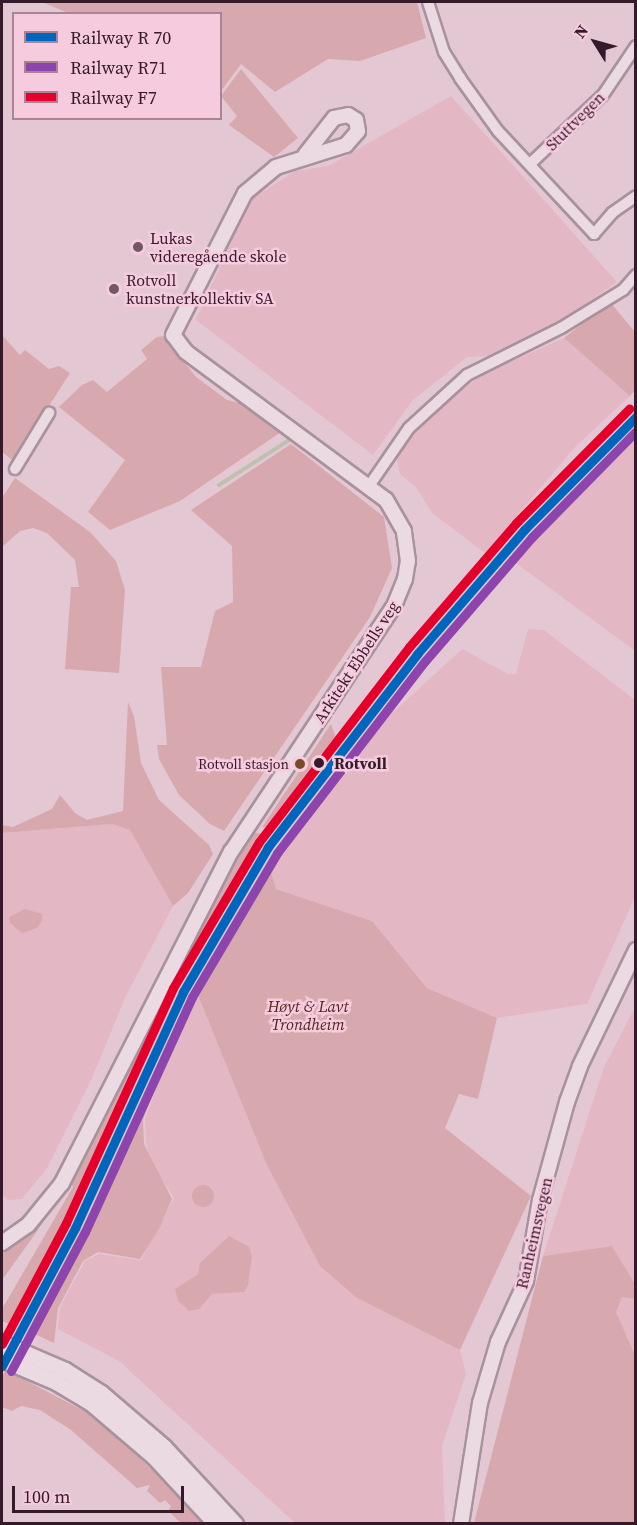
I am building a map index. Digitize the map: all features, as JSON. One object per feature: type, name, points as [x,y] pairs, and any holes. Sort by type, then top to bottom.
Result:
[{"type":"main road","points":[[2,1343],[65,1370],[101,1393],[164,1447],[235,1524]]},
{"type":"main road","points":[[2,1359],[56,1382],[91,1403],[153,1456],[216,1524]]},
{"type":"street","points":[[428,2],[444,52],[459,78],[498,131],[531,163],[549,190],[594,234],[612,213],[636,196]]},
{"type":"street","name":"Stuttvegen","points":[[531,163],[603,95],[636,46]]},
{"type":"street","name":"Arkitekt Ebbells veg","points":[[2,1243],[28,1225],[62,1183],[231,852],[397,600],[408,561],[405,531],[386,500],[186,352],[174,335],[245,193],[276,167],[305,155]]},
{"type":"street","points":[[369,486],[409,428],[467,375],[561,328],[623,290],[636,275]]},
{"type":"street","points":[[15,469],[48,413]]},
{"type":"street","name":"Ranheimsvegen","points":[[461,1524],[480,1403],[498,1342],[526,1281],[540,1200],[567,1102],[580,1066],[636,950]]},
{"type":"shaded area","points":[[451,96],[617,282],[556,324],[489,356],[467,357],[412,401],[373,455],[196,320],[250,200],[295,171],[328,166]]},
{"type":"shaded area","points":[[564,338],[630,396],[577,445],[485,553],[432,513],[416,487],[400,474],[397,460],[400,451],[432,415],[481,375]]},
{"type":"shaded area","points":[[635,431],[635,651],[509,558]]},
{"type":"shaded area","points":[[528,629],[544,630],[635,700],[635,897],[587,1004],[497,1018],[427,988],[372,921],[276,889],[269,865],[353,749],[462,649],[508,674],[516,674]]},
{"type":"shaded area","points":[[112,824],[130,830],[173,906],[125,998],[92,1078],[47,1168],[22,1199],[8,1200],[2,1195],[2,833]]},
{"type":"shaded area","points":[[197,993],[266,1163],[357,1298],[460,1350],[466,1374],[442,1446],[445,1523],[295,1523],[119,1361],[58,1329],[60,1307],[85,1261],[99,1254],[141,1260],[174,1198],[154,1167],[146,1144],[145,1119],[190,996]]},
{"type":"shaded area","points":[[635,1007],[635,1284],[612,1246],[543,1256],[604,1067]]},
{"type":"shaded area","points":[[622,1297],[635,1299],[635,1355],[616,1312]]},
{"type":"green space","points":[[42,2],[417,2],[426,38],[360,61],[328,59],[275,92],[241,64],[222,90],[222,12],[66,12]]},
{"type":"green space","points":[[241,69],[298,138],[274,157],[229,125],[237,116],[222,95]]},
{"type":"green space","points":[[610,302],[635,332],[635,390],[630,396],[564,338]]},
{"type":"green space","points":[[2,335],[20,355],[25,350],[49,369],[59,366],[70,373],[16,458],[11,459],[2,452]]},
{"type":"green space","points":[[164,336],[196,377],[227,400],[248,405],[284,430],[180,501],[110,530],[88,512],[125,460],[59,407],[82,385],[93,380],[107,392],[147,359],[141,350],[157,337]]},
{"type":"green space","points":[[291,444],[384,517],[392,568],[370,617],[224,831],[210,824],[179,795],[159,759],[157,745],[167,745],[161,667],[201,667],[215,611],[233,602],[232,546],[191,510]]},
{"type":"green space","points":[[15,478],[90,532],[116,561],[125,590],[119,673],[65,669],[71,587],[79,587],[75,560],[47,533],[33,528],[20,531],[2,547],[2,498]]},
{"type":"green space","points":[[128,702],[134,716],[141,763],[159,800],[209,845],[213,854],[188,893],[173,906],[130,830],[112,824],[2,833],[2,825],[13,827],[52,809],[60,795],[75,813],[87,820],[123,811]]},
{"type":"green space","points":[[331,724],[337,741],[316,758],[315,769],[276,821],[269,828],[262,827]]},
{"type":"green space","points":[[252,832],[263,834],[257,845],[259,849],[181,982],[28,1306],[16,1327],[2,1321],[2,1309],[73,1187],[71,1184],[187,949]]},
{"type":"green space","name":"Høyt & Lavt Trondheim","points":[[269,865],[276,889],[372,921],[427,988],[497,1018],[478,1099],[459,1094],[445,1128],[531,1196],[460,1350],[357,1298],[320,1266],[266,1163],[197,993]]},
{"type":"green space","points":[[25,909],[42,914],[42,921],[37,928],[22,933],[10,923],[9,917]]},
{"type":"green space","points":[[153,1082],[156,1085],[143,1120],[144,1144],[172,1199],[159,1229],[140,1259],[98,1252],[83,1261],[58,1308],[54,1343],[28,1331],[108,1178]]},
{"type":"green space","points":[[203,1185],[211,1188],[214,1196],[211,1204],[203,1207],[195,1204],[192,1196],[195,1188]]},
{"type":"green space","points":[[54,1206],[2,1280],[2,1250],[32,1229]]},
{"type":"green space","points":[[229,1236],[249,1247],[252,1256],[248,1285],[244,1292],[212,1294],[199,1309],[189,1311],[178,1301],[175,1289],[198,1274],[200,1263]]},
{"type":"green space","points":[[612,1246],[635,1284],[635,1299],[622,1297],[616,1312],[635,1355],[635,1523],[474,1523],[543,1256]]},
{"type":"green space","points":[[6,1370],[88,1413],[140,1458],[204,1523],[181,1523],[168,1511],[171,1506],[165,1500],[160,1503],[147,1491],[150,1485],[137,1488],[71,1430],[40,1410],[21,1406],[12,1411],[2,1407],[2,1377]]},
{"type":"waterway","points":[[219,485],[294,437]]},
{"type":"transit line","points":[[2,1366],[75,1228],[183,992],[268,847],[417,654],[524,530],[636,417]]},
{"type":"rail line","name":"F7","points":[[2,1344],[66,1223],[173,988],[259,842],[409,647],[516,523],[629,409]]},
{"type":"rail line","name":"R71","points":[[11,1371],[85,1232],[192,997],[277,853],[425,661],[532,537],[636,431]]},
{"type":"place","name":"Lukas videregående skole","points":[[138,247]]},
{"type":"place","name":"Rotvoll kunstnerkollektiv SA","points":[[114,289]]},
{"type":"place","name":"Rotvoll","points":[[319,763]]},
{"type":"place","name":"Rotvoll stasjon","points":[[300,764]]}]
